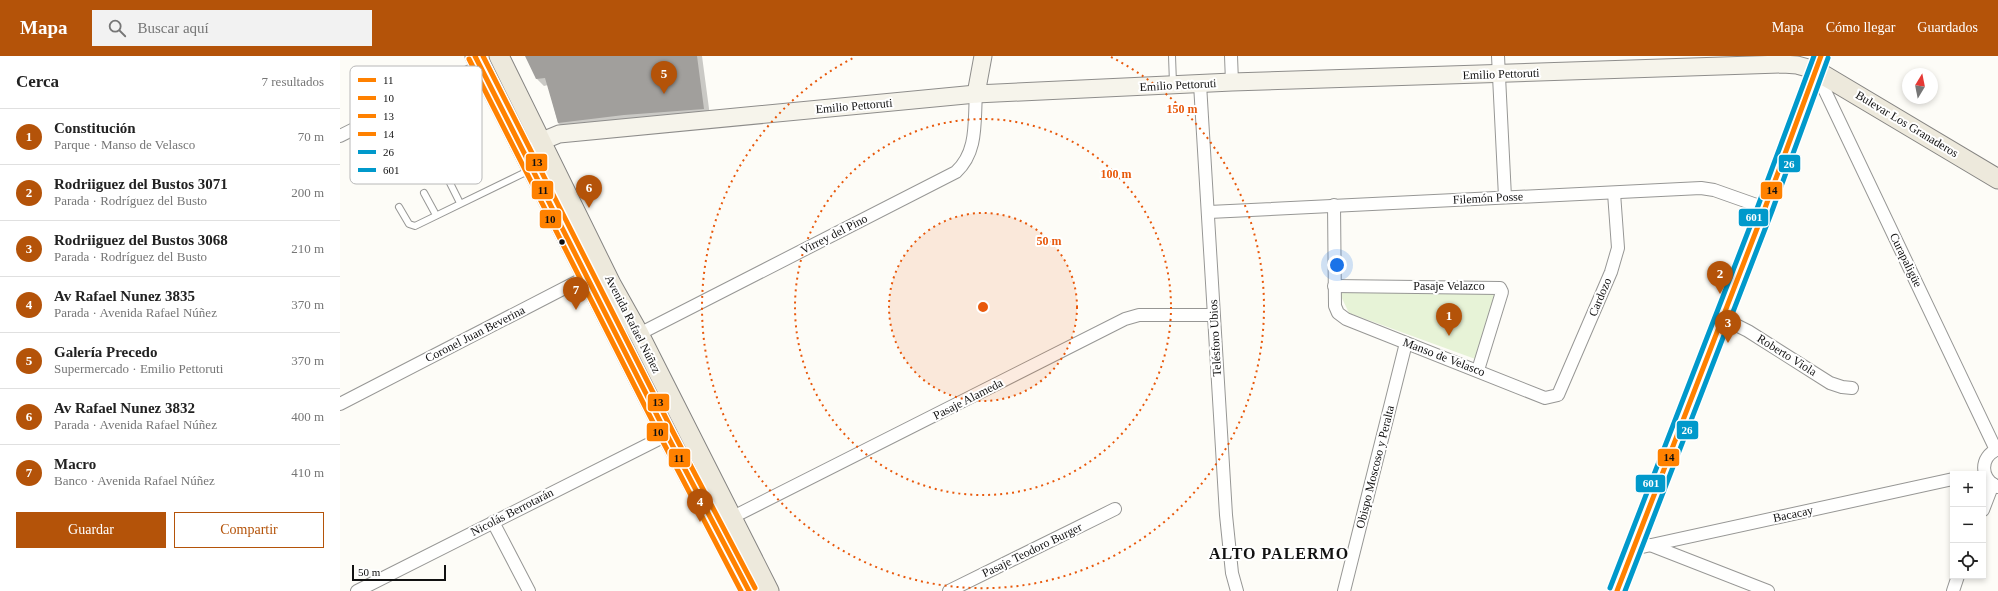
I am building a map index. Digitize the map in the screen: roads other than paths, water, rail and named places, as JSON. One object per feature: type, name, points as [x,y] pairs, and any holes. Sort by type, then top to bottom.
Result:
[{"type":"main road","name":"Avenida Rafael Núñez","points":[[499,56],[611,284],[639,334],[769,591]]},
{"type":"main road","points":[[976,94],[983,56]]},
{"type":"main road","name":"Emilio Pettoruti","points":[[542,141],[559,134],[976,94],[1232,82],[1499,74],[1791,61],[1818,63]]},
{"type":"main road","points":[[1617,591],[1765,208],[1818,63]]},
{"type":"main road","name":"Bulevar Los Granaderos","points":[[1818,63],[1998,178]]},
{"type":"main road","name":"Avenida Rafael Núñez","points":[[482,71],[667,435],[749,591]]},
{"type":"main road","points":[[529,164],[542,141]]},
{"type":"street","points":[[1231,56],[1232,82]]},
{"type":"street","points":[[1498,56],[1505,197]]},
{"type":"street","points":[[468,66],[477,61]]},
{"type":"street","name":"Curapaligüe","points":[[1818,63],[1997,450]]},
{"type":"street","name":"Telésforo Ubios","points":[[1200,84],[1229,547],[1237,591]]},
{"type":"street","name":"Virrey del Pino","points":[[639,334],[956,172],[965,164],[970,154],[976,94]]},
{"type":"street","points":[[340,136],[350,131]]},
{"type":"street","name":"Filemón Posse","points":[[1209,212],[1701,188],[1714,190],[1765,208]]},
{"type":"street","name":"Cardozo","points":[[1558,395],[1611,272],[1618,248],[1614,193]]},
{"type":"street","points":[[1334,206],[1334,286]]},
{"type":"street","points":[[586,277],[595,277],[611,284]]},
{"type":"street","name":"Coronel Juan Beverina","points":[[340,404],[586,277]]},
{"type":"street","name":"Manso de Velasco","points":[[1334,286],[1334,306],[1338,313],[1346,319],[1546,398],[1558,395]]},
{"type":"street","name":"Pasaje Velazco","points":[[1334,286],[1500,288],[1502,292],[1478,370]]},
{"type":"street","name":"Pasaje Alameda","points":[[731,518],[1125,319],[1139,315],[1214,315]]},
{"type":"street","name":"Roberto Viola","points":[[1722,318],[1748,331],[1830,383],[1842,387],[1852,388]]},
{"type":"street","name":"Obispo Moscoso y Peralta","points":[[1344,591],[1406,343]]},
{"type":"street","name":"Nicolás Berrotarán","points":[[357,591],[667,435]]},
{"type":"street","points":[[1982,471],[1988,456],[1997,450]]},
{"type":"street","points":[[1984,507],[1995,486],[1986,478]]},
{"type":"street","name":"Bacacay","points":[[1633,549],[1950,480]]},
{"type":"street","name":"Pasaje Teodoro Burger","points":[[949,591],[1115,509]]},
{"type":"street","points":[[494,522],[529,591]]},
{"type":"street","points":[[1650,545],[1740,586],[1768,591]]},
{"type":"street","points":[[1953,591],[1957,579]]},
{"type":"lane","points":[[1172,56],[1173,85]]},
{"type":"lane","points":[[399,206],[411,227],[460,203],[529,164]]},
{"type":"lane","points":[[450,184],[460,203]]},
{"type":"lane","points":[[424,193],[436,215]]},
{"type":"place","name":"Galería Precedo","points":[[664,94]]},
{"type":"place","name":"Av Rafael Nunez 3832","points":[[589,208]]},
{"type":"place","name":"Rodriiguez del Bustos 3071","points":[[1720,294]]},
{"type":"place","name":"Macro","points":[[576,310]]},
{"type":"place","name":"Constitución","points":[[1449,336]]},
{"type":"place","name":"Rodriiguez del Bustos 3068","points":[[1728,343]]},
{"type":"place","name":"Av Rafael Nunez 3835","points":[[700,522]]},
{"type":"district","name":"ALTO PALERMO","points":[[1279,553]]}]
